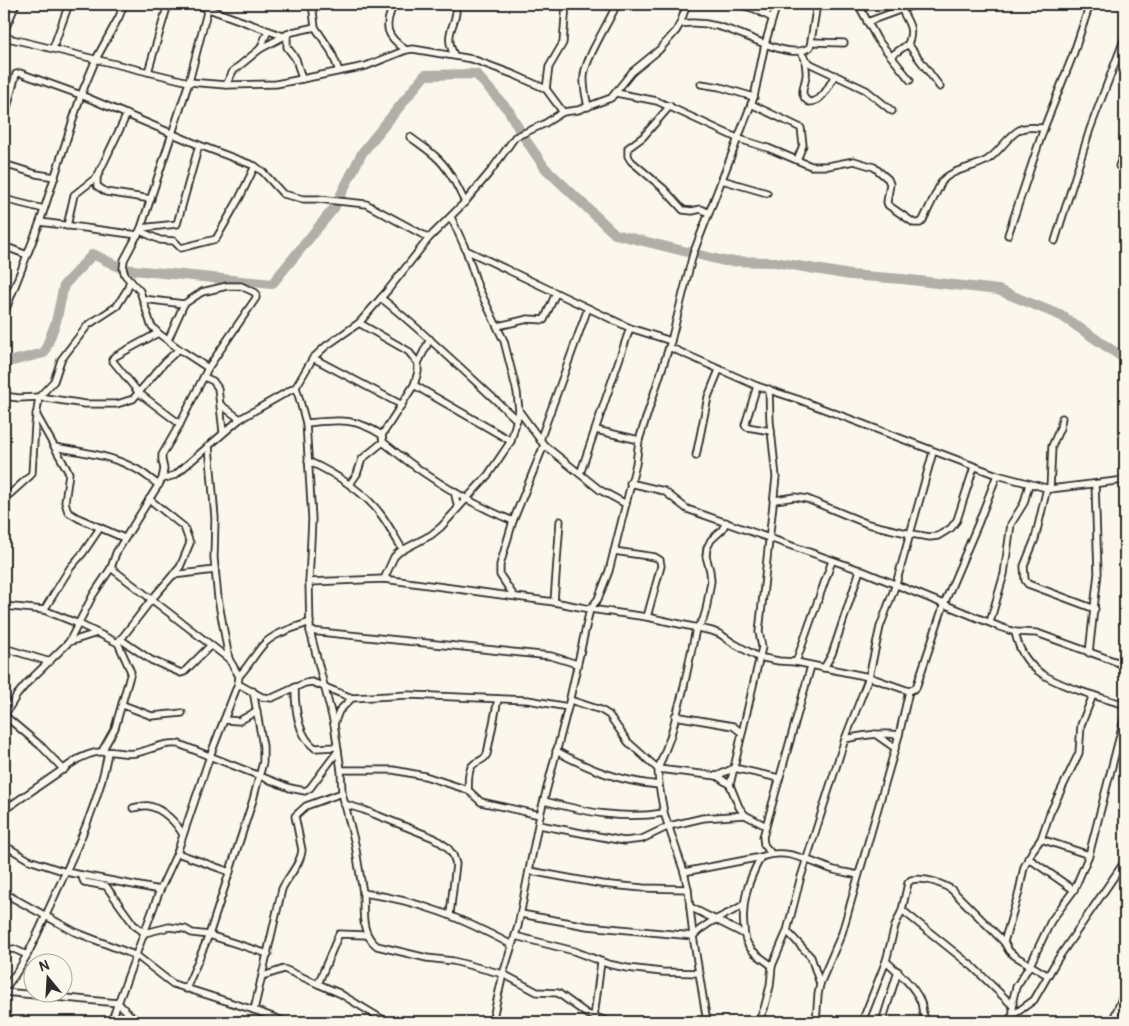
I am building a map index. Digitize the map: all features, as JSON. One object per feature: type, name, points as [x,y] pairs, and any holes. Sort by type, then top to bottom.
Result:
[{"type":"street","points":[[4,32],[16,4]]},
{"type":"street","points":[[53,48],[69,4]]},
{"type":"street","points":[[4,311],[40,222],[82,95],[96,59],[124,4]]},
{"type":"street","points":[[148,72],[168,4]]},
{"type":"street","points":[[195,4],[208,7],[268,31],[285,35]]},
{"type":"street","points":[[312,4],[315,27],[331,51],[339,71]]},
{"type":"street","points":[[394,4],[388,24],[388,32],[394,41],[406,50]]},
{"type":"street","points":[[454,55],[449,40],[450,30],[456,15],[456,4]]},
{"type":"street","points":[[546,89],[549,67],[563,43],[566,4]]},
{"type":"street","points":[[588,107],[584,72],[616,4]]},
{"type":"street","points":[[160,482],[174,475],[240,419],[296,387],[313,358],[326,346],[359,323],[429,238],[465,202],[490,172],[515,137],[544,124],[563,112],[578,110],[611,98],[632,72],[660,50],[676,31],[686,4]]},
{"type":"street","points":[[738,4],[755,9],[772,18]]},
{"type":"street","points":[[762,13],[784,4]]},
{"type":"street","points":[[680,24],[694,22],[709,24],[765,44],[801,52],[810,47],[812,42],[817,4]]},
{"type":"street","points":[[858,4],[867,22],[910,80]]},
{"type":"street","points":[[867,22],[901,6],[916,4]]},
{"type":"street","points":[[1008,235],[1044,128],[1073,55],[1090,4]]},
{"type":"street","points":[[492,1022],[503,974],[521,914],[540,815],[570,700],[590,609],[598,599],[609,571],[636,464],[639,440],[670,344],[693,254],[753,100],[765,44],[776,6]]},
{"type":"street","points":[[891,56],[908,44],[911,34],[901,6]]},
{"type":"street","points":[[208,7],[189,82],[140,232],[124,260],[123,269],[125,275],[140,291],[148,319],[158,333],[208,368]]},
{"type":"street","points":[[226,85],[233,71],[260,49],[285,35],[315,27]]},
{"type":"street","points":[[260,49],[268,31]]},
{"type":"street","points":[[285,35],[287,47],[296,59],[302,80]]},
{"type":"street","points":[[4,37],[189,82],[226,85],[276,84],[302,80],[374,63],[413,49],[472,59],[501,69],[546,89],[563,112]]},
{"type":"street","points":[[1055,240],[1090,129],[1125,37]]},
{"type":"street","points":[[812,42],[844,43]]},
{"type":"street","points":[[908,44],[940,87]]},
{"type":"street","points":[[801,52],[805,59],[807,73],[802,93],[809,102],[818,100],[827,90],[835,75]]},
{"type":"street","points":[[805,59],[866,90],[892,111]]},
{"type":"street","points":[[4,119],[16,74],[18,73],[82,95],[199,145],[255,166],[283,194],[303,199],[366,204],[429,238]]},
{"type":"street","points":[[701,84],[720,87],[753,100],[801,128],[803,146],[797,160]]},
{"type":"street","points":[[616,93],[646,98],[670,106],[739,139],[811,166],[819,167],[854,161],[878,170],[888,179],[890,184],[888,205],[917,224],[923,220],[946,176],[987,160],[1019,130],[1044,128]]},
{"type":"street","points":[[670,106],[643,137],[628,148],[628,156],[635,165],[664,189],[683,210],[701,209],[708,213]]},
{"type":"street","points":[[128,114],[97,177],[97,186],[106,192],[150,199]]},
{"type":"street","points":[[410,137],[444,165],[451,174],[465,202]]},
{"type":"street","points":[[140,232],[150,227],[174,225],[179,221],[199,145]]},
{"type":"street","points":[[1119,166],[1125,150]]},
{"type":"street","points":[[4,164],[55,178]]},
{"type":"street","points":[[40,222],[140,232],[156,238],[174,241],[182,248],[216,239],[255,166]]},
{"type":"street","points":[[67,226],[74,194],[97,177]]},
{"type":"street","points":[[722,180],[767,193]]},
{"type":"street","points":[[4,199],[44,208]]},
{"type":"street","points":[[384,579],[394,557],[431,535],[488,475],[511,442],[519,411],[517,392],[504,341],[478,287],[466,250],[451,217]]},
{"type":"street","points":[[150,227],[156,238]]},
{"type":"street","points":[[4,246],[27,255]]},
{"type":"street","points":[[466,250],[630,328],[670,344],[718,370],[974,467],[1048,488],[1125,480]]},
{"type":"street","points":[[4,495],[10,494],[32,473],[39,397],[54,381],[61,360],[88,325],[117,306],[127,290],[130,280]]},
{"type":"street","points":[[64,770],[42,747],[4,715],[17,694],[48,661],[64,648],[79,624],[111,568],[124,538],[160,482],[164,469],[162,455],[208,368],[257,295],[256,293],[240,286],[227,286],[202,292],[184,304],[168,340]]},
{"type":"street","points":[[498,326],[528,319],[544,320],[556,293]]},
{"type":"street","points":[[381,298],[430,339],[517,420]]},
{"type":"street","points":[[143,299],[184,304]]},
{"type":"street","points":[[514,596],[502,581],[499,571],[513,521],[588,308]]},
{"type":"street","points":[[359,323],[408,351],[418,363]]},
{"type":"street","points":[[580,474],[630,328]]},
{"type":"street","points":[[158,333],[112,358],[113,364],[139,393],[180,424]]},
{"type":"street","points":[[430,339],[418,363],[418,372],[414,385],[382,435],[383,442],[422,471],[467,499],[513,521]]},
{"type":"street","points":[[4,396],[19,398],[39,397],[85,404],[111,405],[132,399],[159,368],[179,349]]},
{"type":"street","points":[[313,358],[402,405]]},
{"type":"street","points":[[696,456],[708,397],[718,370]]},
{"type":"street","points":[[204,377],[216,384],[221,405],[223,432]]},
{"type":"street","points":[[414,385],[511,442]]},
{"type":"street","points":[[757,386],[745,425],[771,432]]},
{"type":"street","points":[[296,387],[306,422],[312,519],[309,582],[310,631],[334,724],[341,770],[342,793],[355,844],[363,894],[366,935],[377,946],[427,958],[453,961],[503,974],[537,992],[558,993],[594,1017],[610,1022]]},
{"type":"street","points":[[730,785],[758,657],[762,647],[759,632],[764,597],[768,537],[775,500],[776,476],[769,390]]},
{"type":"street","points":[[221,405],[240,419]]},
{"type":"street","points":[[519,411],[542,442],[600,490],[626,504]]},
{"type":"street","points":[[36,414],[69,473],[65,502],[68,512],[124,538]]},
{"type":"street","points":[[1062,418],[1052,446],[1048,488],[1035,539],[1024,566],[1025,580],[1028,584],[1095,609]]},
{"type":"street","points":[[306,422],[347,420],[364,425],[382,435]]},
{"type":"street","points":[[596,430],[639,440]]},
{"type":"street","points":[[350,484],[357,474],[362,459],[383,442]]},
{"type":"street","points":[[209,446],[215,518],[215,570],[218,598],[229,659],[239,676]]},
{"type":"street","points":[[55,447],[97,455],[124,463],[160,482]]},
{"type":"street","points":[[758,1022],[764,1009],[770,986],[772,966],[787,931],[794,899],[845,739],[869,677],[880,628],[896,584],[933,452]]},
{"type":"street","points":[[308,461],[350,484],[382,516],[403,550]]},
{"type":"street","points":[[775,500],[795,497],[807,499],[868,524],[911,534],[930,537],[938,536],[951,528],[957,520],[965,500],[974,467]]},
{"type":"street","points":[[816,1022],[820,984],[842,933],[899,735],[909,692],[916,688],[944,604],[997,475]]},
{"type":"street","points":[[630,483],[664,491],[687,509],[860,570],[1000,627],[1015,632],[1037,633],[1125,665]]},
{"type":"street","points":[[990,622],[1004,574],[1011,524],[1024,503],[1029,484]]},
{"type":"street","points":[[1089,653],[1095,609],[1098,546],[1095,484]]},
{"type":"street","points":[[454,491],[458,508]]},
{"type":"street","points":[[119,641],[180,567],[190,543],[189,537],[181,524],[149,499]]},
{"type":"street","points":[[554,602],[560,521]]},
{"type":"street","points":[[707,1022],[693,936],[688,890],[684,872],[664,813],[658,769],[670,738],[686,680],[696,629],[703,620],[706,610],[711,581],[706,548],[711,540],[722,530],[726,522]]},
{"type":"street","points":[[44,610],[70,568],[84,553],[100,528]]},
{"type":"street","points":[[614,550],[655,557],[660,560],[661,566],[647,617]]},
{"type":"street","points":[[796,662],[832,561]]},
{"type":"street","points":[[111,568],[229,659]]},
{"type":"street","points":[[173,575],[215,570]]},
{"type":"street","points":[[824,668],[832,654],[860,570]]},
{"type":"street","points":[[309,582],[384,579],[514,596],[647,617],[720,634],[758,657],[796,662],[869,677],[909,692]]},
{"type":"street","points":[[4,606],[44,610],[119,641],[151,660],[181,673],[211,645]]},
{"type":"street","points":[[82,1022],[111,1022],[160,890],[177,853],[210,756],[238,684],[239,676],[265,642],[278,634],[310,622]]},
{"type":"street","points":[[310,631],[551,656],[578,664]]},
{"type":"street","points":[[68,642],[97,632]]},
{"type":"street","points":[[1015,632],[1021,651],[1038,671],[1064,684],[1125,705]]},
{"type":"street","points":[[27,954],[86,829],[101,788],[105,752],[123,706],[132,672],[119,641]]},
{"type":"street","points":[[4,648],[48,661]]},
{"type":"street","points":[[1117,662],[1125,656]]},
{"type":"street","points":[[771,853],[763,842],[766,826],[810,666]]},
{"type":"street","points":[[238,684],[262,697],[272,698],[295,687],[312,682],[352,698],[410,695],[528,700],[568,707]]},
{"type":"street","points":[[295,687],[298,717],[306,739],[315,748],[338,749]]},
{"type":"street","points":[[186,989],[210,935],[263,762],[264,751],[253,691]]},
{"type":"street","points":[[1004,942],[1019,892],[1024,867],[1041,839],[1050,813],[1079,753],[1081,725],[1093,695]]},
{"type":"street","points":[[334,724],[339,711],[352,698]]},
{"type":"street","points":[[468,790],[470,768],[475,763],[482,761],[487,754],[498,699]]},
{"type":"street","points":[[570,700],[601,710],[609,715],[628,742],[658,769],[718,776],[730,785],[739,807],[745,815],[766,826]]},
{"type":"street","points":[[123,706],[152,716],[182,713]]},
{"type":"street","points":[[224,720],[239,722],[256,711]]},
{"type":"street","points":[[675,716],[733,726],[742,733]]},
{"type":"street","points":[[1013,1015],[1013,999],[1016,987],[1030,965],[1051,921],[1074,890],[1089,855],[1125,716]]},
{"type":"street","points":[[845,739],[876,734],[899,735]]},
{"type":"street","points":[[876,734],[895,748]]},
{"type":"street","points":[[5,806],[64,770],[78,759],[90,754],[105,752],[120,754],[139,753],[159,745],[179,744],[290,788],[305,791],[310,788],[338,749]]},
{"type":"street","points":[[556,752],[614,778],[627,782],[659,785]]},
{"type":"street","points":[[718,776],[734,768],[779,778]]},
{"type":"street","points":[[341,770],[392,770],[408,772],[442,780],[468,790],[481,802],[540,815]]},
{"type":"street","points":[[254,1010],[282,888],[302,856],[295,816],[306,806],[342,793]]},
{"type":"street","points":[[544,801],[580,810],[624,816],[664,813]]},
{"type":"street","points":[[344,804],[434,838],[447,847],[454,855],[456,864],[450,914]]},
{"type":"street","points":[[133,808],[151,806],[159,810],[175,822],[183,835]]},
{"type":"street","points":[[539,825],[624,841],[642,839],[669,826],[713,817],[745,815]]},
{"type":"street","points":[[1041,839],[1089,855]]},
{"type":"street","points":[[4,845],[29,860],[66,872],[160,890]]},
{"type":"street","points":[[177,853],[230,872]]},
{"type":"street","points":[[684,872],[761,857],[771,853],[792,854],[833,870],[858,874]]},
{"type":"street","points":[[761,857],[750,879],[743,906],[744,934],[750,948],[772,966]]},
{"type":"street","points":[[1028,858],[1074,890]]},
{"type":"street","points":[[1007,1022],[1013,1015],[1034,1000],[1047,975],[1125,861]]},
{"type":"street","points":[[530,871],[601,884],[688,890]]},
{"type":"street","points":[[81,875],[84,882],[98,884],[110,890],[134,925],[145,933],[169,928],[210,935],[268,954]]},
{"type":"street","points":[[862,1022],[886,960],[908,884],[911,880],[925,880],[951,889],[1004,942],[1009,951],[1047,975]]},
{"type":"street","points":[[4,893],[74,932],[136,956],[172,984],[286,1022]]},
{"type":"street","points":[[363,894],[426,906],[450,914],[512,945]]},
{"type":"street","points":[[693,936],[703,926],[743,906]]},
{"type":"street","points":[[690,907],[744,934]]},
{"type":"street","points":[[902,910],[973,967],[1013,1006]]},
{"type":"street","points":[[521,914],[587,926],[693,936]]},
{"type":"street","points":[[787,931],[811,957],[820,984]]},
{"type":"street","points":[[318,984],[339,934],[366,935]]},
{"type":"street","points":[[515,936],[574,950],[601,962],[627,968],[662,972],[700,973]]},
{"type":"street","points":[[4,950],[14,949],[25,954]]},
{"type":"street","points":[[886,960],[898,971],[920,1000],[922,1013],[927,1022]]},
{"type":"street","points":[[594,1017],[601,962]]},
{"type":"street","points":[[22,963],[4,991],[118,1004],[137,1022]]},
{"type":"street","points":[[263,976],[278,970],[289,970],[339,993],[387,1022]]},
{"type":"street","points":[[882,1022],[898,971]]},
{"type":"street","points":[[1112,1022],[1125,991]]},
{"type":"waterway","points":[[4,363],[44,353],[56,322],[64,285],[93,254],[123,269],[272,284],[334,208],[362,153],[425,75],[476,74],[509,111],[521,133],[545,168],[615,234],[724,261],[775,262],[850,275],[998,290],[1062,316],[1125,359]]}]
